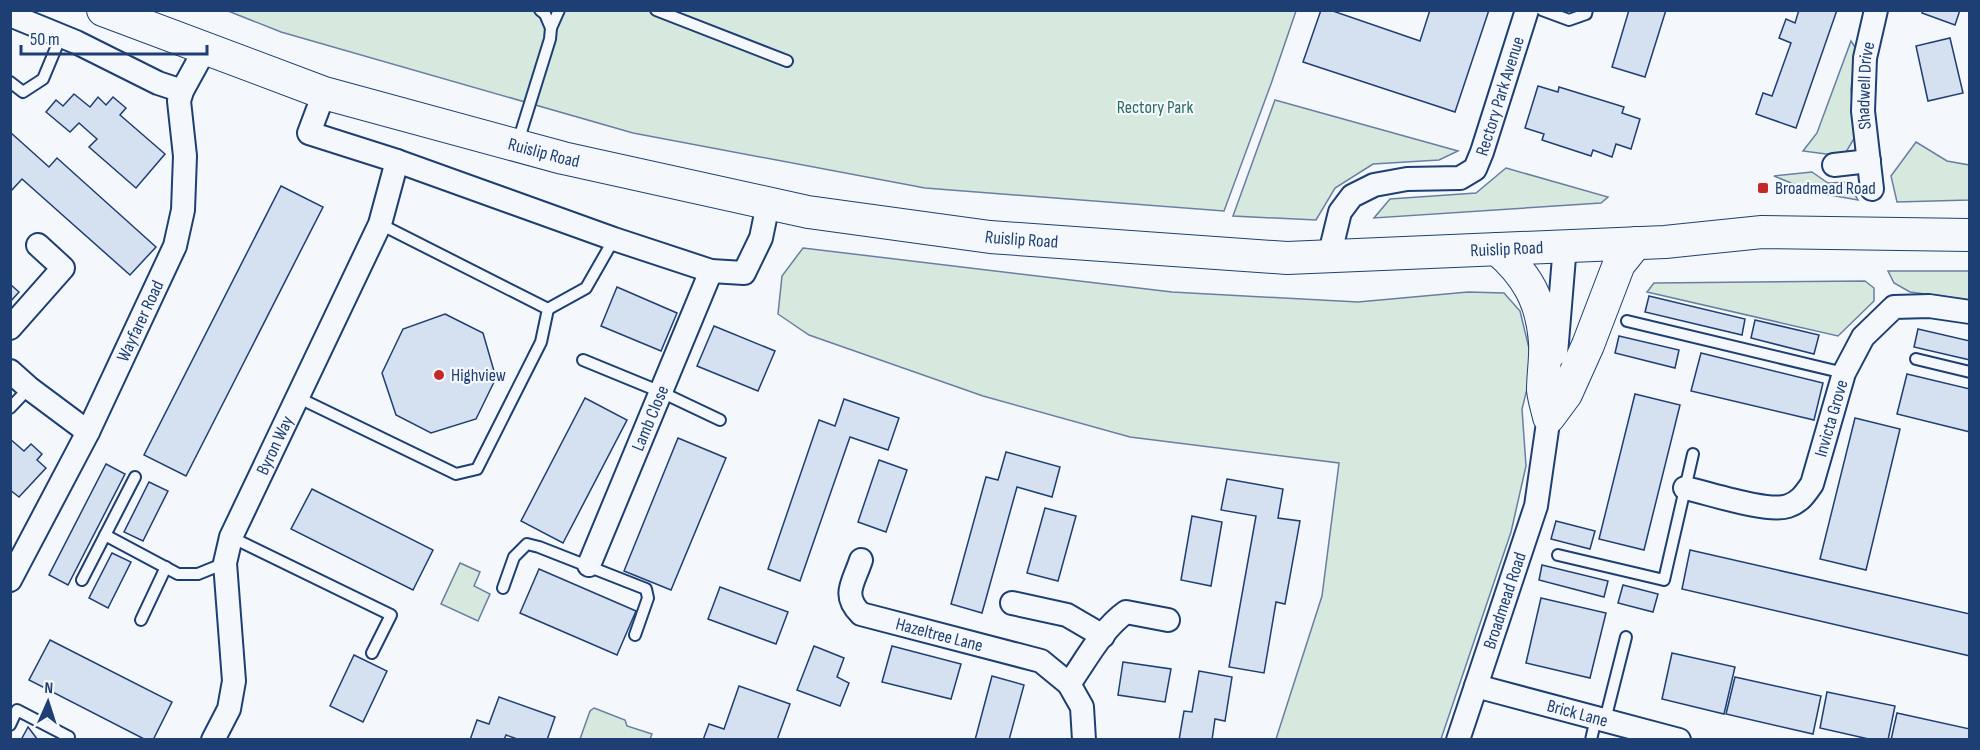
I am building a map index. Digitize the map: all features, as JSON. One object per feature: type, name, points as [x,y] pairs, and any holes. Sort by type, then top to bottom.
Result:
[{"type":"main road","name":"Ruislip Road","points":[[103,10],[324,93],[563,158],[808,212],[990,237],[1287,258],[1665,242],[1762,232],[1970,235]]},
{"type":"main road","points":[[1549,417],[1566,394],[1588,345],[1619,264],[1636,243]]},
{"type":"main road","points":[[1497,249],[1515,264],[1533,292],[1540,312],[1545,343],[1543,392],[1549,417]]},
{"type":"street","name":"Rectory Park Avenue","points":[[1329,257],[1340,212],[1352,196],[1374,185],[1407,178],[1460,178],[1475,169],[1527,10]]},
{"type":"street","name":"Shadwell Drive","points":[[1872,189],[1863,111],[1864,58],[1876,10]]},
{"type":"street","points":[[10,15],[182,92]]},
{"type":"street","name":"Wayfarer Road","points":[[10,580],[88,432],[175,246],[183,210],[185,156],[179,101],[205,49]]},
{"type":"street","points":[[324,93],[309,134],[397,161],[614,239],[711,271],[744,273],[761,238],[768,204]]},
{"type":"street","name":"Byron Way","points":[[213,740],[229,709],[234,681],[225,563],[231,537],[380,224],[397,161]]},
{"type":"street","points":[[1834,165],[1869,161]]},
{"type":"street","points":[[10,328],[63,268],[38,245]]},
{"type":"street","name":"Broadmead Road","points":[[1458,740],[1536,506],[1549,417],[1565,245]]},
{"type":"street","name":"Lamb Close","points":[[589,566],[711,271]]},
{"type":"street","name":"Invicta Grove","points":[[1685,488],[1771,509],[1788,506],[1801,499],[1812,484],[1844,373],[1863,337],[1894,307],[1929,306],[1970,312]]},
{"type":"street","points":[[10,371],[88,432]]},
{"type":"street","name":"Hazeltree Lane","points":[[861,560],[849,596],[852,606],[861,614],[1041,661],[1069,684],[1082,706],[1084,740]]},
{"type":"street","points":[[1012,603],[1067,615],[1103,636]]},
{"type":"street","points":[[1069,684],[1103,636],[1126,612],[1168,620]]},
{"type":"street","name":"Brick Lane","points":[[1476,686],[1597,726],[1679,740]]},
{"type":"lane","points":[[540,10],[545,14],[551,28]]},
{"type":"lane","points":[[517,145],[550,39],[551,28],[559,10]]},
{"type":"lane","points":[[656,10],[787,61]]},
{"type":"lane","points":[[1542,10],[1569,20],[1586,14],[1587,10]]},
{"type":"lane","points":[[10,82],[23,92],[43,79],[61,36]]},
{"type":"lane","points":[[380,224],[548,309]]},
{"type":"lane","points":[[297,397],[456,474],[477,469],[541,342],[548,309],[586,288],[614,239]]},
{"type":"lane","points":[[1627,321],[1844,373]]},
{"type":"lane","points":[[1916,359],[1970,372]]},
{"type":"lane","points":[[583,360],[661,392],[720,420]]},
{"type":"lane","points":[[10,408],[29,388]]},
{"type":"lane","points":[[1558,555],[1664,580],[1693,454]]},
{"type":"lane","points":[[82,580],[135,477]]},
{"type":"lane","points":[[105,535],[178,574],[198,574],[225,563]]},
{"type":"lane","points":[[231,537],[391,615],[372,653]]},
{"type":"lane","points":[[503,588],[514,556],[526,544],[589,566],[646,589],[648,598],[635,635]]},
{"type":"lane","points":[[141,620],[166,567]]},
{"type":"lane","points":[[1597,726],[1626,637]]},
{"type":"lane","points":[[10,724],[17,710],[70,739]]},
{"type":"green space","name":"Rectory Park","points":[[228,11],[1296,11],[1224,211],[925,188],[633,133],[281,32]]},
{"type":"green space","points":[[1851,41],[1855,47],[1851,90],[1855,137],[1846,152],[1826,154],[1803,151],[1817,133]]},
{"type":"green space","points":[[1275,100],[1458,151],[1439,160],[1373,164],[1335,188],[1316,220],[1233,216]]},
{"type":"green space","points":[[1916,142],[1947,161],[1969,165],[1969,200],[1897,202],[1891,176]]},
{"type":"green space","points":[[1506,168],[1608,197],[1601,203],[1374,218],[1390,199],[1476,193]]},
{"type":"green space","points":[[1812,172],[1828,183],[1848,182],[1858,200],[1813,192],[1774,176]]},
{"type":"green space","points":[[803,248],[1172,292],[1358,302],[1468,292],[1504,293],[1520,311],[1533,365],[1522,409],[1526,466],[1511,532],[1441,739],[1276,739],[1322,596],[1339,463],[1130,437],[983,396],[809,335],[778,314],[782,276]]},
{"type":"green space","points":[[1888,271],[1969,271],[1969,300],[1910,292],[1894,283]]},
{"type":"green space","points":[[1865,281],[1874,288],[1874,301],[1838,336],[1647,292],[1654,283]]},
{"type":"green space","points":[[460,563],[480,572],[474,586],[490,594],[478,621],[441,604]]},
{"type":"green space","points":[[594,708],[625,720],[627,726],[652,734],[650,739],[580,739],[590,711]]},
{"type":"building","points":[[1321,10],[1330,10],[1420,41],[1430,10],[1489,10],[1455,112],[1303,62]]},
{"type":"building","points":[[1629,10],[1666,10],[1645,77],[1612,67]]},
{"type":"building","points":[[1799,10],[1837,10],[1796,128],[1756,114],[1763,93],[1772,96],[1791,43],[1779,38],[1786,19],[1795,23]]},
{"type":"building","points":[[1923,10],[1960,10],[1955,25],[1922,13]]},
{"type":"building","points":[[1950,38],[1963,93],[1928,101],[1916,46]]},
{"type":"building","points":[[1538,86],[1558,92],[1559,87],[1624,107],[1622,113],[1640,119],[1631,149],[1616,144],[1612,157],[1593,150],[1591,156],[1542,140],[1544,134],[1525,128]]},
{"type":"building","points":[[74,94],[90,107],[98,97],[106,105],[113,97],[126,108],[120,115],[165,154],[136,188],[89,147],[97,139],[79,123],[70,132],[46,112],[56,100],[63,106]]},
{"type":"building","points":[[10,132],[49,167],[57,158],[156,247],[130,275],[22,179],[10,192]]},
{"type":"building","points":[[281,186],[323,207],[186,476],[144,455]]},
{"type":"building","points":[[10,284],[19,292],[10,302]]},
{"type":"building","points":[[617,287],[677,313],[661,351],[601,326]]},
{"type":"building","points":[[1649,296],[1745,319],[1742,335],[1645,312]]},
{"type":"building","name":"Highview","points":[[445,314],[483,333],[496,378],[476,419],[431,433],[396,415],[382,373],[403,329]]},
{"type":"building","points":[[1755,320],[1819,335],[1814,354],[1751,338]]},
{"type":"building","points":[[714,326],[775,351],[758,391],[697,366]]},
{"type":"building","points":[[1918,329],[1970,341],[1970,360],[1914,347]]},
{"type":"building","points":[[1619,336],[1679,350],[1675,368],[1615,353]]},
{"type":"building","points":[[1701,353],[1823,383],[1814,420],[1691,391]]},
{"type":"building","points":[[1907,374],[1970,389],[1970,432],[1897,414]]},
{"type":"building","points":[[1635,394],[1680,405],[1644,550],[1599,539]]},
{"type":"building","points":[[585,398],[627,420],[563,543],[521,521]]},
{"type":"building","points":[[844,399],[899,418],[888,450],[850,437],[800,581],[768,569],[819,420],[835,426]]},
{"type":"building","points":[[1855,418],[1900,429],[1866,570],[1820,559]]},
{"type":"building","points":[[678,438],[726,458],[671,590],[624,571]]},
{"type":"building","points":[[10,439],[24,451],[31,444],[42,454],[37,460],[46,468],[19,497],[10,490]]},
{"type":"building","points":[[1006,452],[1060,467],[1052,497],[1017,487],[982,613],[951,604],[986,477],[998,480]]},
{"type":"building","points":[[879,460],[907,470],[886,532],[858,522]]},
{"type":"building","points":[[106,464],[125,474],[68,585],[49,575]]},
{"type":"building","points":[[1227,479],[1283,489],[1278,518],[1300,521],[1285,604],[1276,602],[1264,673],[1229,667],[1256,516],[1221,510]]},
{"type":"building","points":[[149,482],[168,491],[143,541],[124,532]]},
{"type":"building","points":[[312,489],[433,550],[413,590],[291,529]]},
{"type":"building","points":[[1045,508],[1076,516],[1058,581],[1027,573]]},
{"type":"building","points":[[1192,516],[1222,522],[1211,586],[1181,580]]},
{"type":"building","points":[[1556,521],[1595,531],[1590,549],[1551,539]]},
{"type":"building","points":[[1690,550],[1970,614],[1970,656],[1682,589]]},
{"type":"building","points":[[112,553],[131,562],[108,608],[89,598]]},
{"type":"building","points":[[1542,565],[1608,581],[1604,597],[1539,580]]},
{"type":"building","points":[[539,569],[636,611],[617,655],[520,613]]},
{"type":"building","points":[[1623,585],[1658,594],[1653,612],[1618,603]]},
{"type":"building","points":[[720,587],[788,612],[776,644],[708,619]]},
{"type":"building","points":[[1541,598],[1606,613],[1590,678],[1526,663]]},
{"type":"building","points":[[50,640],[172,702],[153,740],[146,740],[29,680]]},
{"type":"building","points":[[814,646],[844,658],[837,677],[849,683],[840,706],[797,690]]},
{"type":"building","points":[[892,646],[961,664],[951,699],[882,682]]},
{"type":"building","points":[[1672,653],[1735,667],[1724,714],[1662,699]]},
{"type":"building","points":[[354,655],[387,671],[363,722],[330,706]]},
{"type":"building","points":[[1123,662],[1171,669],[1165,702],[1118,695]]},
{"type":"building","points":[[1199,671],[1232,677],[1225,721],[1215,719],[1212,740],[1179,740],[1184,711],[1192,712]]},
{"type":"building","points":[[992,676],[1024,685],[1009,740],[975,740]]},
{"type":"building","points":[[1735,677],[1821,696],[1813,734],[1726,714]]},
{"type":"building","points":[[739,686],[790,704],[777,740],[703,740],[709,724],[724,729]]},
{"type":"building","points":[[1827,692],[1895,706],[1888,740],[1873,740],[1820,728]]},
{"type":"building","points":[[499,697],[555,717],[547,740],[520,740],[506,735],[504,740],[470,740],[477,720],[489,724]]},
{"type":"building","points":[[1897,713],[1970,729],[1970,740],[1891,740]]},
{"type":"building","points":[[28,727],[38,740],[21,740]]},
{"type":"place","name":"Broadmead Road","points":[[1763,188]]},
{"type":"place","name":"Highview","points":[[439,375]]}]
